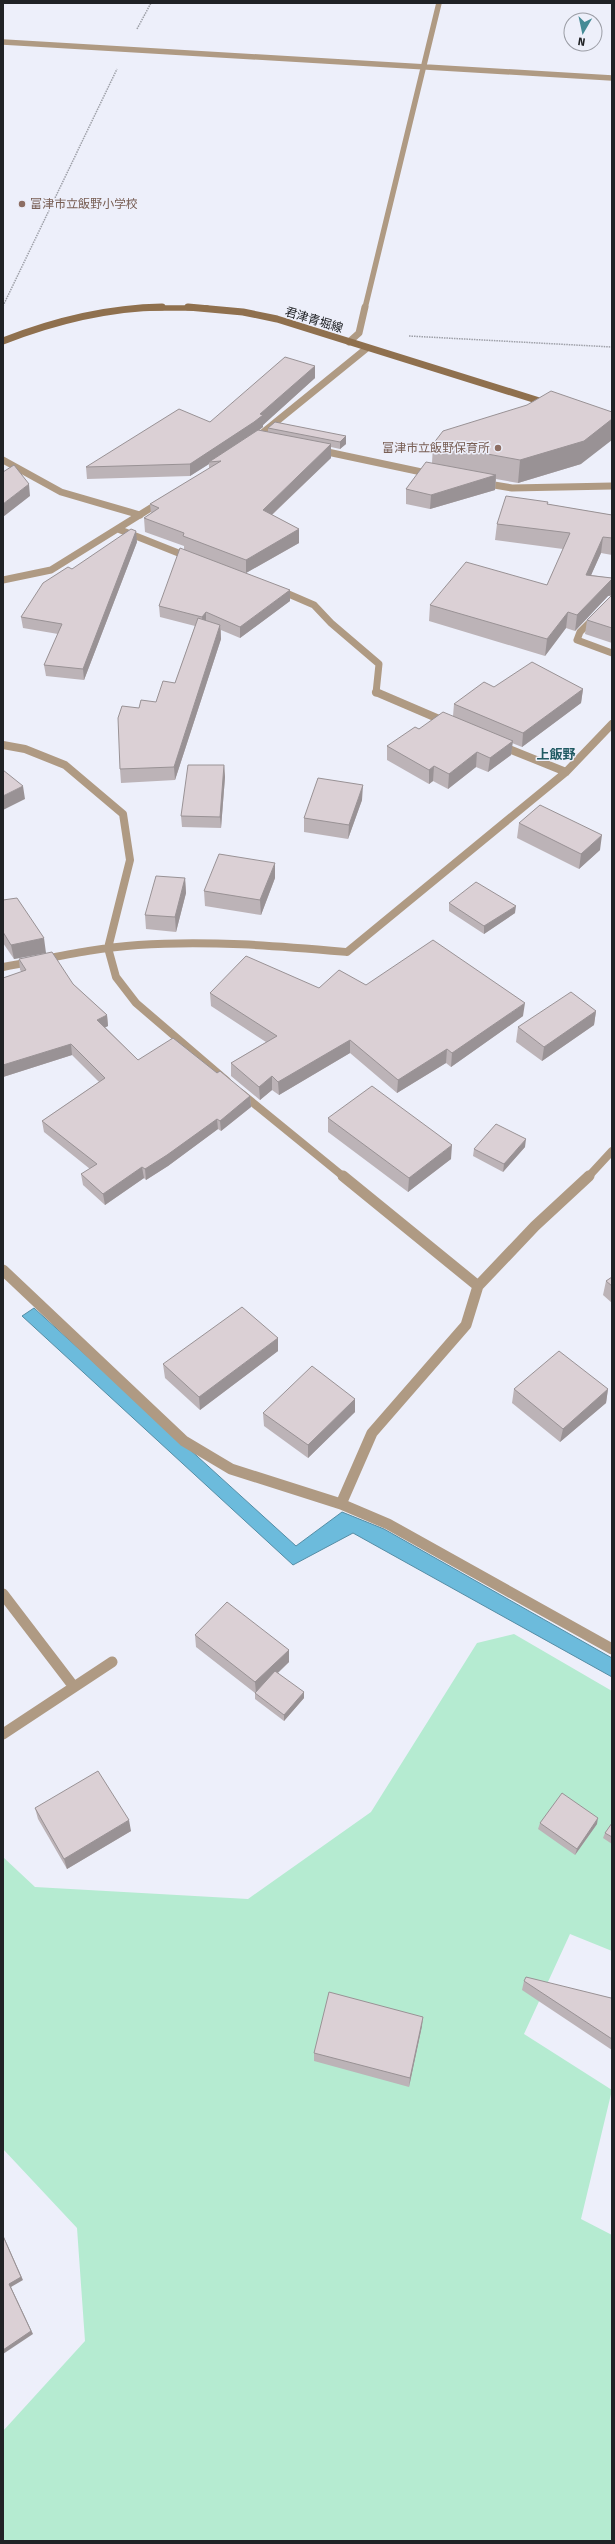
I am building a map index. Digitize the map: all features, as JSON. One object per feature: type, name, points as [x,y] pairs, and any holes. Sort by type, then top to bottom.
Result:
[{"type":"main road","name":"君津青堀線","points":[[3,341],[19,334],[77,317],[143,307],[177,306],[243,312],[274,319],[560,408]]},
{"type":"street","points":[[349,342],[359,333],[439,3]]},
{"type":"street","points":[[3,42],[612,78]]},
{"type":"street","points":[[250,442],[257,438],[367,348]]},
{"type":"street","points":[[257,438],[264,439]]},
{"type":"street","points":[[309,449],[437,475]]},
{"type":"street","points":[[3,460],[61,492],[125,509],[140,515]]},
{"type":"street","points":[[474,481],[512,488],[612,486]]},
{"type":"street","points":[[3,580],[51,570],[166,498]]},
{"type":"street","points":[[118,529],[196,560]]},
{"type":"street","points":[[266,586],[314,605],[331,623],[379,664],[376,694],[452,725]]},
{"type":"street","points":[[612,600],[580,632],[578,640],[612,653]]},
{"type":"street","points":[[3,967],[108,948],[181,944],[283,946],[347,952],[566,772],[612,724]]},
{"type":"street","points":[[488,740],[566,772]]},
{"type":"street","points":[[3,745],[25,750],[65,765],[123,814],[130,860],[108,948],[116,977],[136,1003],[294,1138],[478,1286]]},
{"type":"street","points":[[341,1504],[372,1433],[466,1325],[478,1286],[535,1226],[598,1169],[612,1151]]},
{"type":"street","points":[[3,1270],[184,1442],[231,1469],[341,1504],[388,1524],[612,1649]]},
{"type":"street","points":[[3,1594],[74,1687]]},
{"type":"street","points":[[3,1734],[112,1662]]},
{"type":"path","points":[[3,306],[94,114],[151,3]]},
{"type":"path","points":[[406,335],[612,348]]},
{"type":"green space","points":[[514,1634],[612,1691],[612,1951],[570,1934],[524,2034],[612,2090],[581,2219],[612,2235],[612,2541],[3,2541],[3,2431],[85,2341],[77,2228],[3,2149],[3,1857],[35,1887],[248,1899],[371,1812],[477,1643]]},
{"type":"water","points":[[34,1308],[296,1546],[342,1512],[384,1529],[612,1658],[612,1677],[353,1533],[293,1565],[22,1316]]},
{"type":"building","points":[[285,357],[315,366],[260,414],[263,415],[190,464],[86,467],[179,409],[210,422]]},
{"type":"building","points":[[551,391],[612,412],[612,419],[584,441],[520,460],[433,444],[443,431],[527,405]]},
{"type":"building","points":[[275,422],[346,436],[340,442],[268,428]]},
{"type":"building","points":[[258,430],[331,444],[263,510],[299,529],[246,560],[183,536],[184,533],[144,518],[159,508],[150,504],[221,461],[209,462]]},
{"type":"building","points":[[426,462],[496,475],[431,495],[406,489]]},
{"type":"building","points":[[14,465],[29,484],[3,504],[3,472]]},
{"type":"building","points":[[506,496],[548,502],[547,504],[612,515],[612,538],[603,537],[586,575],[612,578],[612,580],[577,615],[568,612],[547,639],[430,605],[466,562],[547,585],[570,533],[497,524]]},
{"type":"building","points":[[131,529],[136,531],[83,669],[44,665],[62,624],[21,617],[43,583],[68,567],[72,569]]},
{"type":"building","points":[[180,548],[290,590],[240,627],[206,612],[202,617],[159,606]]},
{"type":"building","points":[[612,595],[612,628],[587,620]]},
{"type":"building","points":[[198,618],[220,625],[174,767],[120,769],[118,718],[122,706],[139,708],[141,700],[156,702],[163,681],[175,683]]},
{"type":"building","points":[[532,662],[583,689],[523,733],[454,704],[484,682],[494,687]]},
{"type":"building","points":[[443,712],[513,741],[490,758],[477,752],[449,774],[434,766],[429,770],[387,746],[415,727],[419,729]]},
{"type":"building","points":[[188,765],[224,765],[220,817],[181,816]]},
{"type":"building","points":[[3,770],[23,786],[3,796]]},
{"type":"building","points":[[318,778],[363,785],[349,825],[304,818]]},
{"type":"building","points":[[540,805],[602,835],[581,854],[519,823]]},
{"type":"building","points":[[219,854],[275,863],[260,900],[204,891]]},
{"type":"building","points":[[156,876],[185,878],[175,917],[145,915]]},
{"type":"building","points":[[476,882],[516,906],[484,926],[449,903]]},
{"type":"building","points":[[17,898],[44,938],[11,945],[3,932],[3,900]]},
{"type":"building","points":[[433,940],[525,1003],[452,1053],[447,1049],[398,1080],[350,1040],[278,1082],[272,1076],[259,1087],[231,1063],[277,1036],[210,993],[246,956],[319,988],[339,970],[366,985]]},
{"type":"building","points":[[52,952],[73,984],[107,1015],[97,1020],[138,1060],[173,1038],[217,1073],[220,1071],[250,1096],[220,1121],[217,1119],[167,1155],[145,1169],[142,1167],[103,1194],[81,1174],[97,1164],[42,1121],[105,1078],[71,1044],[3,1065],[3,978],[26,970],[19,959]]},
{"type":"building","points":[[571,992],[596,1011],[544,1047],[518,1027]]},
{"type":"building","points":[[372,1086],[452,1145],[409,1178],[328,1118]]},
{"type":"building","points":[[496,1124],[526,1139],[504,1164],[474,1149]]},
{"type":"building","points":[[612,1277],[612,1286],[606,1281]]},
{"type":"building","points":[[242,1307],[278,1338],[199,1397],[163,1364]]},
{"type":"building","points":[[559,1351],[608,1389],[563,1429],[514,1389]]},
{"type":"building","points":[[312,1366],[355,1399],[308,1445],[263,1413]]},
{"type":"building","points":[[227,1602],[289,1650],[255,1682],[195,1635]]},
{"type":"building","points":[[275,1671],[304,1692],[284,1715],[255,1693]]},
{"type":"building","points":[[98,1771],[129,1820],[64,1859],[35,1808]]},
{"type":"building","points":[[562,1793],[598,1818],[577,1849],[540,1823]]},
{"type":"building","points":[[612,1823],[612,1837],[605,1833]]},
{"type":"building","points":[[526,1977],[611,1998],[612,1997],[612,2039],[524,1981]]},
{"type":"building","points":[[329,1992],[423,2017],[410,2078],[314,2053]]},
{"type":"building","points":[[3,2236],[21,2277],[9,2284],[31,2331],[3,2350]]},
{"type":"place","name":"富津市立飯野小学校","points":[[22,204]]},
{"type":"place","name":"富津市立飯野保育所","points":[[498,448]]},
{"type":"district","name":"上飯野","points":[[556,754]]}]
